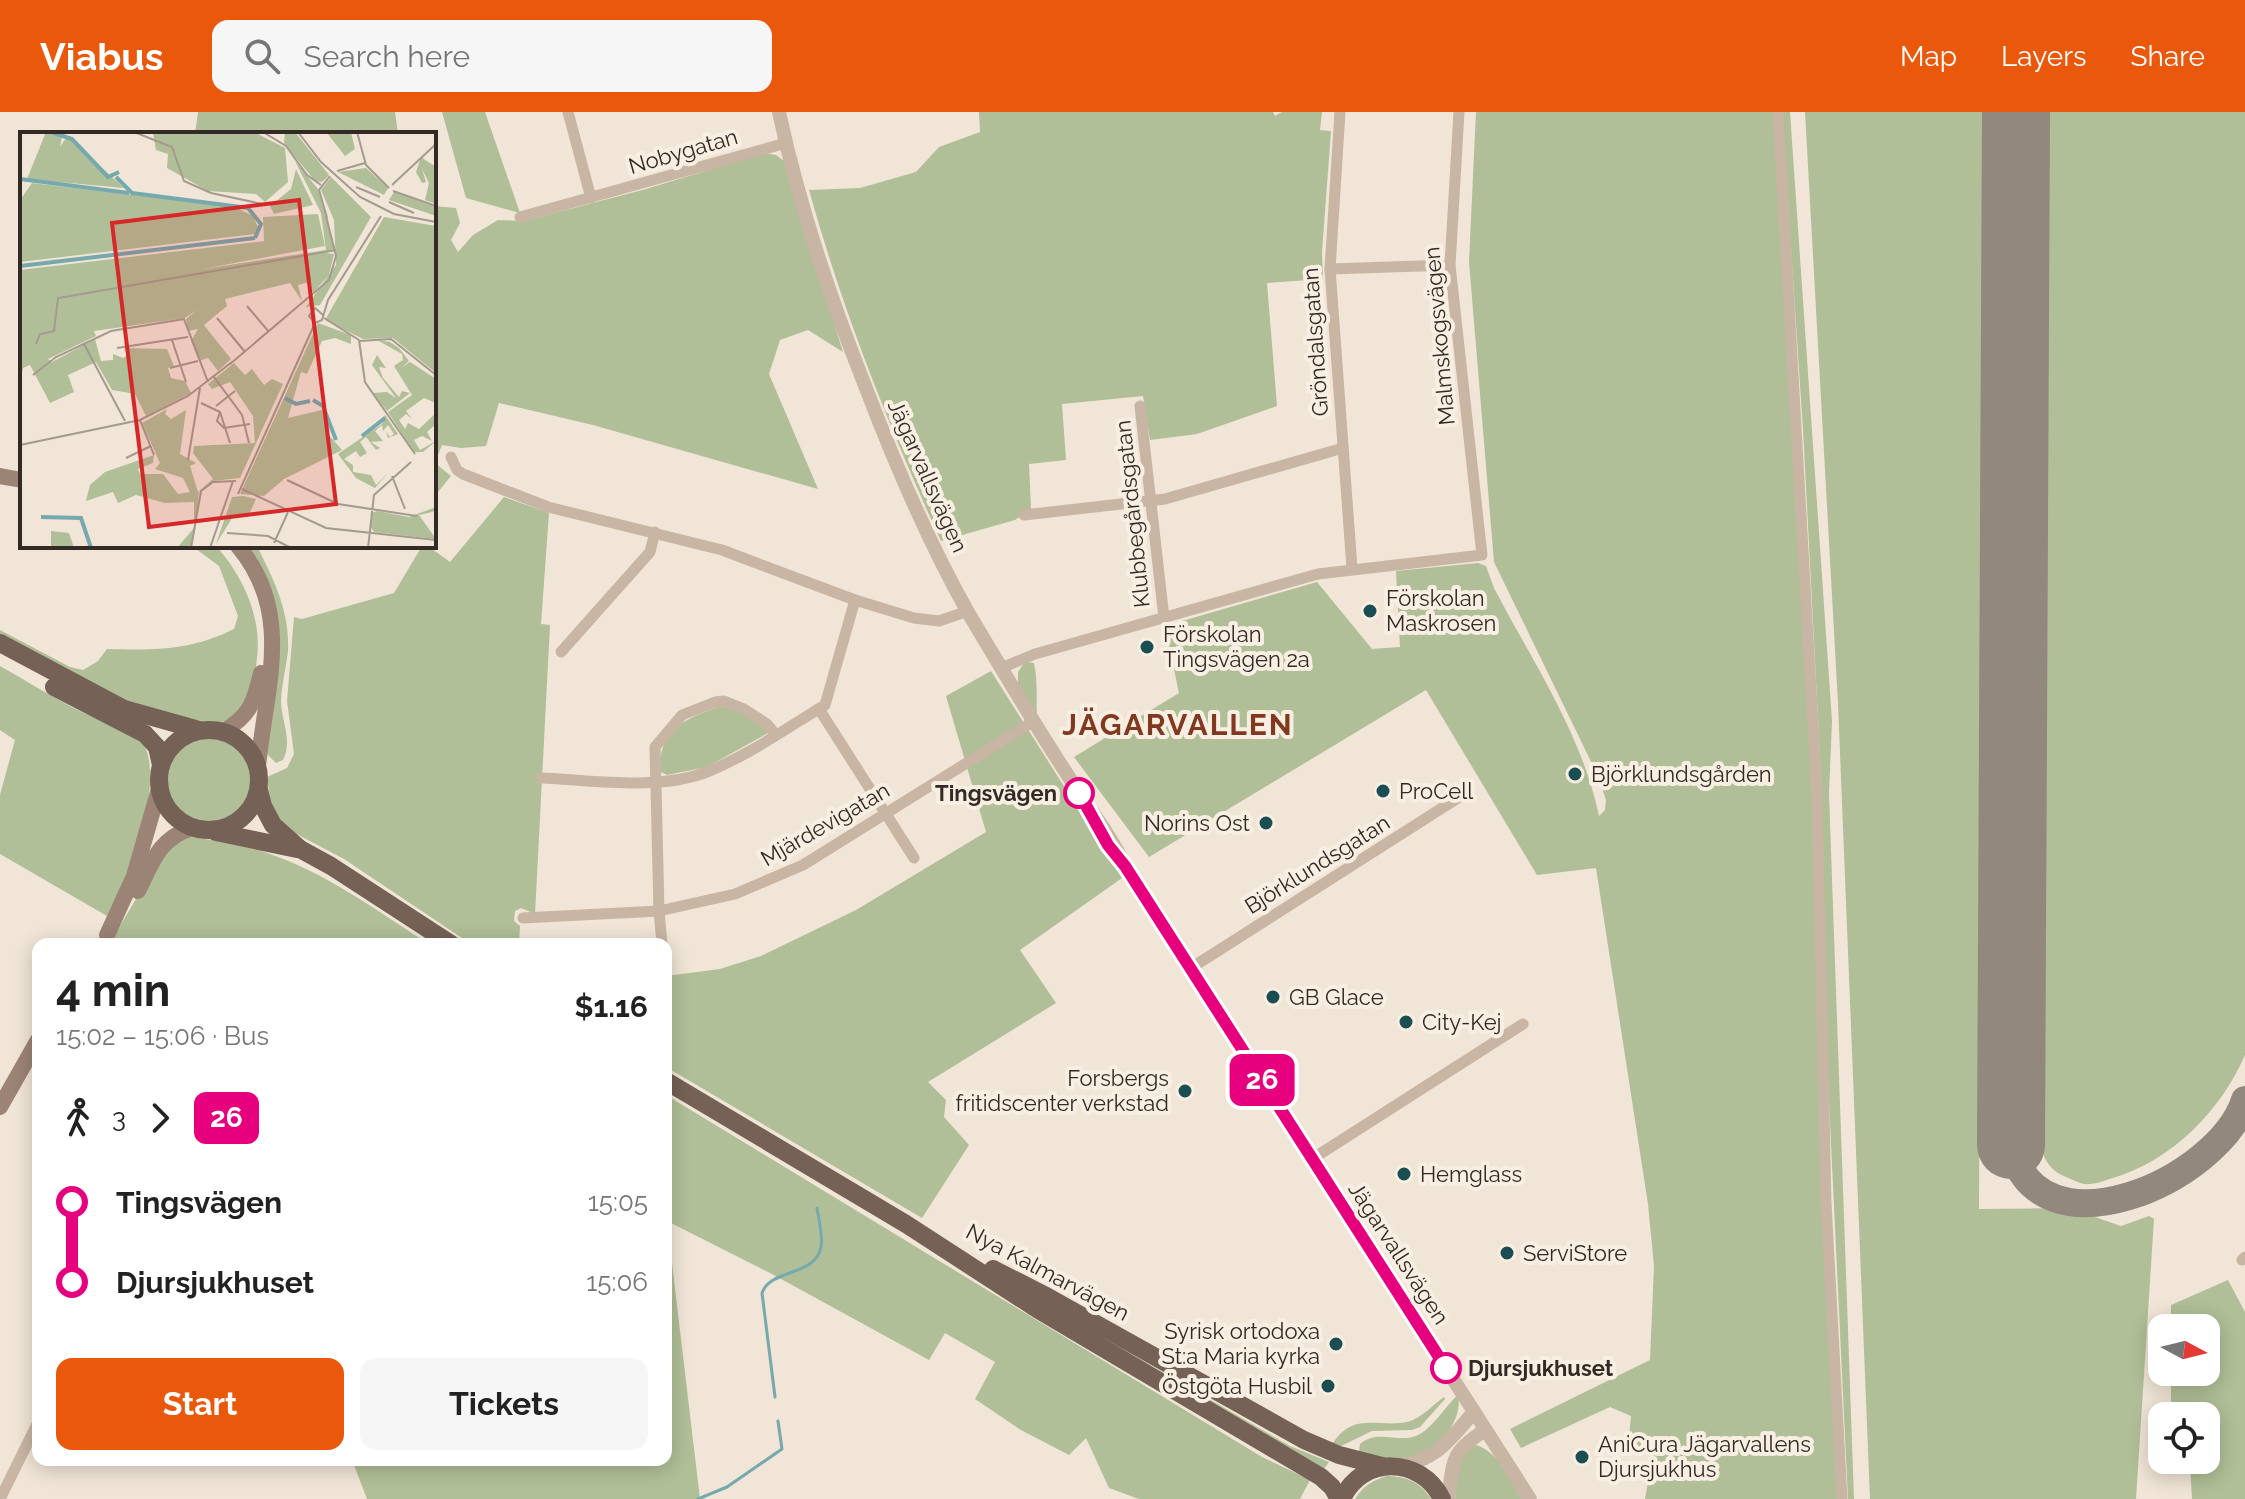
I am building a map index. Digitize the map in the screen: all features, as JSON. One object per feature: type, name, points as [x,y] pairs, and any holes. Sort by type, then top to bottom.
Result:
[{"type":"main road","points":[[0,465],[20,469]]},
{"type":"main road","points":[[0,476],[20,480]]},
{"type":"main road","points":[[222,732],[245,717],[251,708],[262,670],[263,651],[258,606],[249,583],[226,548]]},
{"type":"main road","points":[[239,548],[264,591],[274,638],[258,767],[263,806],[273,825],[300,849],[442,938]]},
{"type":"main road","points":[[0,643],[83,690],[124,709],[202,730],[222,732],[245,745],[258,767]]},
{"type":"main road","points":[[0,654],[77,701],[145,734],[157,747],[161,765],[159,789],[134,876],[103,938]]},
{"type":"main road","points":[[161,765],[176,742],[202,730]]},
{"type":"main road","points":[[159,789],[170,812],[200,829],[300,849]]},
{"type":"main road","points":[[104,938],[132,901],[163,844],[174,835],[230,826],[251,809],[259,790]]},
{"type":"main road","points":[[0,1087],[32,1046]]},
{"type":"main road","points":[[0,1107],[32,1049]]},
{"type":"main road","name":"Nya Kalmarvägen","points":[[672,1085],[906,1224],[1050,1317],[1321,1477],[1341,1499]]},
{"type":"main road","name":"Nya Kalmarvägen","points":[[906,1224],[1048,1297],[1304,1440],[1339,1455],[1410,1469],[1428,1479],[1442,1499]]},
{"type":"main road","points":[[1341,1499],[1361,1475],[1391,1466]]},
{"type":"street","points":[[568,112],[591,198]]},
{"type":"street","name":"Gröndalsgatan","points":[[1340,112],[1330,269],[1352,568]]},
{"type":"street","name":"Malmskogsvägen","points":[[1352,568],[1482,555],[1450,265],[1459,112]]},
{"type":"street","points":[[1778,112],[1817,795],[1826,1203],[1842,1499]]},
{"type":"street","name":"Jägarvallsvägen","points":[[783,117],[786,143],[827,285],[874,410],[919,514],[968,611],[1094,817],[1114,841],[1125,866],[1530,1499]]},
{"type":"street","name":"Nobygatan","points":[[520,217],[786,143]]},
{"type":"street","points":[[1330,269],[1450,265]]},
{"type":"street","name":"Klubbegårdsgatan","points":[[1140,406],[1164,618]]},
{"type":"street","points":[[1024,515],[1151,501],[1343,448]]},
{"type":"street","points":[[451,457],[457,470],[463,474],[548,507],[722,550],[855,600],[914,618],[939,621],[968,611]]},
{"type":"street","points":[[561,652],[650,552],[655,532]]},
{"type":"street","points":[[1001,668],[1035,654],[1304,577],[1352,568]]},
{"type":"street","points":[[541,778],[655,782],[706,772],[776,735],[825,705],[855,600]]},
{"type":"street","points":[[661,938],[655,747],[682,715],[715,702],[731,703],[767,724],[776,735]]},
{"type":"street","points":[[819,709],[914,858]]},
{"type":"street","name":"Mjärdevigatan","points":[[523,918],[659,911],[735,894],[798,868],[1034,721]]},
{"type":"street","name":"Björklundsgatan","points":[[1191,968],[1464,794]]},
{"type":"street","points":[[1312,1159],[1523,1024]]},
{"type":"street","points":[[1391,1466],[1421,1462],[1435,1454],[1474,1412]]},
{"type":"street","points":[[1448,1499],[1459,1449],[1485,1430]]},
{"type":"street","points":[[0,1499],[32,1434]]},
{"type":"green space","points":[[198,112],[395,112],[398,132],[195,132]]},
{"type":"green space","points":[[442,112],[485,112],[520,213],[466,198]]},
{"type":"green space","points":[[979,112],[1273,112],[1275,116],[1282,112],[1322,112],[1320,130],[1331,131],[1322,252],[1323,279],[1267,283],[1277,406],[1197,434],[1150,440],[1143,396],[1062,404],[1066,460],[1029,464],[1031,509],[1015,520],[941,541],[868,368],[809,190],[860,188],[916,172],[939,147],[980,132]]},
{"type":"green space","points":[[1476,112],[1773,112],[1813,790],[1837,1499],[1645,1499],[1652,1458],[1629,1437],[1631,1416],[1610,1407],[1521,1448],[1510,1429],[1650,1360],[1654,1266],[1648,1204],[1596,868],[1537,875],[1426,690],[1149,857],[1074,757],[1179,693],[1165,626],[1317,582],[1372,649],[1400,647],[1396,571],[1478,563],[1486,566],[1494,588],[1568,727],[1581,756],[1599,816],[1605,810],[1606,800],[1598,776],[1494,562],[1469,262]]},
{"type":"green space","points":[[1782,112],[1790,112],[1832,721],[1829,794],[1854,1499],[1848,1499],[1825,1018],[1822,795]]},
{"type":"green space","points":[[1805,112],[1984,112],[1979,1209],[2069,1208],[2121,1226],[2149,1216],[2154,1219],[2136,1499],[1870,1499],[1838,703]]},
{"type":"green space","points":[[2045,112],[2245,112],[2245,1055],[2223,1095],[2175,1146],[2135,1170],[2086,1184],[2052,1169],[2041,1145]]},
{"type":"green space","points":[[765,153],[776,155],[784,161],[843,352],[808,330],[780,340],[769,374],[818,489],[593,425],[499,403],[486,446],[461,448],[442,445],[436,460],[436,206],[456,208],[460,223],[451,240],[458,252],[473,235],[498,220],[524,221]]},
{"type":"green space","points":[[436,464],[451,476],[436,495]]},
{"type":"green space","points":[[504,497],[549,513],[541,624],[550,625],[535,914],[521,908],[515,911],[514,921],[520,926],[519,938],[462,938],[344,859],[289,830],[271,807],[267,777],[287,768],[294,754],[287,701],[294,617],[302,619],[394,593],[421,548],[431,548],[450,562]]},
{"type":"green space","points":[[195,548],[218,548],[234,570],[253,612],[258,643],[254,680],[247,703],[235,715],[221,722],[199,721],[129,703],[89,686],[0,638],[0,630],[70,667],[83,670],[98,661],[107,649],[157,649],[202,642],[234,629],[238,616],[219,566]]},
{"type":"green space","points":[[247,548],[258,548],[275,584],[284,610],[288,637],[281,700],[287,745],[283,760],[276,763],[267,754],[280,640],[278,619]]},
{"type":"green space","points":[[1025,662],[1034,663],[1037,715],[1018,685],[1018,672]]},
{"type":"green space","points":[[0,666],[87,715],[128,731],[141,741],[147,751],[150,764],[149,796],[140,844],[107,916],[0,854],[0,795],[15,740],[0,730]]},
{"type":"green space","points":[[991,671],[1122,878],[1020,950],[1056,1003],[928,1082],[946,1100],[944,1117],[969,1145],[922,1218],[672,1071],[672,975],[720,969],[761,956],[856,910],[986,832],[946,696]]},
{"type":"green space","points":[[720,706],[746,715],[768,733],[707,767],[667,775],[659,771],[664,744],[676,727]]},
{"type":"green space","points":[[208,736],[224,740],[238,749],[247,763],[251,779],[247,795],[238,809],[224,818],[208,822],[192,818],[178,809],[169,795],[165,779],[169,763],[178,749],[192,740]]},
{"type":"green space","points":[[189,836],[248,847],[289,861],[351,894],[420,938],[113,938],[163,854],[176,841]]},
{"type":"green space","points":[[672,1099],[1262,1457],[1310,1480],[1300,1499],[1139,1499],[1109,1488],[1086,1438],[1069,1455],[1021,1430],[975,1399],[995,1362],[945,1333],[929,1360],[672,1224]]},
{"type":"green space","points":[[672,1263],[700,1499],[367,1499],[354,1466],[672,1466]]},
{"type":"green space","points":[[2228,1280],[2245,1312],[2245,1499],[2192,1499],[2191,1474],[2220,1474],[2220,1402],[2171,1402],[2171,1386],[2220,1386],[2220,1314],[2171,1314],[2171,1305]]},
{"type":"green space","points":[[1069,1318],[1290,1446],[1329,1462],[1324,1469]]},
{"type":"green space","points":[[1458,1395],[1459,1406],[1452,1426],[1428,1450],[1403,1459],[1359,1452],[1360,1444],[1373,1437],[1409,1438],[1422,1433]]},
{"type":"green space","points":[[1444,1397],[1420,1427],[1372,1431],[1341,1446],[1333,1443],[1341,1433],[1358,1424],[1412,1420]]},
{"type":"green space","points":[[1476,1445],[1497,1460],[1522,1499],[1455,1499],[1460,1462]]},
{"type":"green space","points":[[1386,1476],[1412,1481],[1431,1499],[1355,1499],[1368,1484]]},
{"type":"waterway","points":[[775,1397],[762,1293],[774,1279],[802,1268],[817,1257],[822,1238],[817,1208]]},
{"type":"waterway","points":[[698,1499],[727,1487],[782,1449],[778,1421]]},
{"type":"taxiway","points":[[2011,1145],[2027,1180],[2055,1198],[2090,1203],[2128,1196],[2166,1180],[2201,1158],[2229,1130],[2245,1100]]},
{"type":"runway","points":[[2011,1145],[2016,112]]},
{"type":"bus line","name":"26","points":[[1079,793],[1108,845],[1125,866],[1446,1368]]},
{"type":"place","name":"Förskolan Maskrosen","points":[[1370,611]]},
{"type":"place","name":"Förskolan Tingsvägen 2a","points":[[1147,647]]},
{"type":"place","name":"Björklundsgården","points":[[1575,774]]},
{"type":"place","name":"ProCell","points":[[1383,791]]},
{"type":"place","name":"Tingsvägen","points":[[1079,793]]},
{"type":"place","name":"Norins Ost","points":[[1266,823]]},
{"type":"place","name":"GB Glace","points":[[1273,997]]},
{"type":"place","name":"City-Kej","points":[[1406,1022]]},
{"type":"place","name":"Forsbergs fritidscenter verkstad","points":[[1185,1091]]},
{"type":"place","name":"Hemglass","points":[[1404,1174]]},
{"type":"place","name":"ServiStore","points":[[1507,1253]]},
{"type":"place","name":"Syrisk ortodoxa St:a Maria kyrka","points":[[1336,1344]]},
{"type":"place","name":"Djursjukhuset","points":[[1446,1368]]},
{"type":"place","name":"Östgöta Husbil","points":[[1328,1386]]},
{"type":"place","name":"AniCura Jägarvallens Djursjukhus","points":[[1582,1457]]},
{"type":"district","name":"JÄGARVALLEN","points":[[1178,724]]}]
